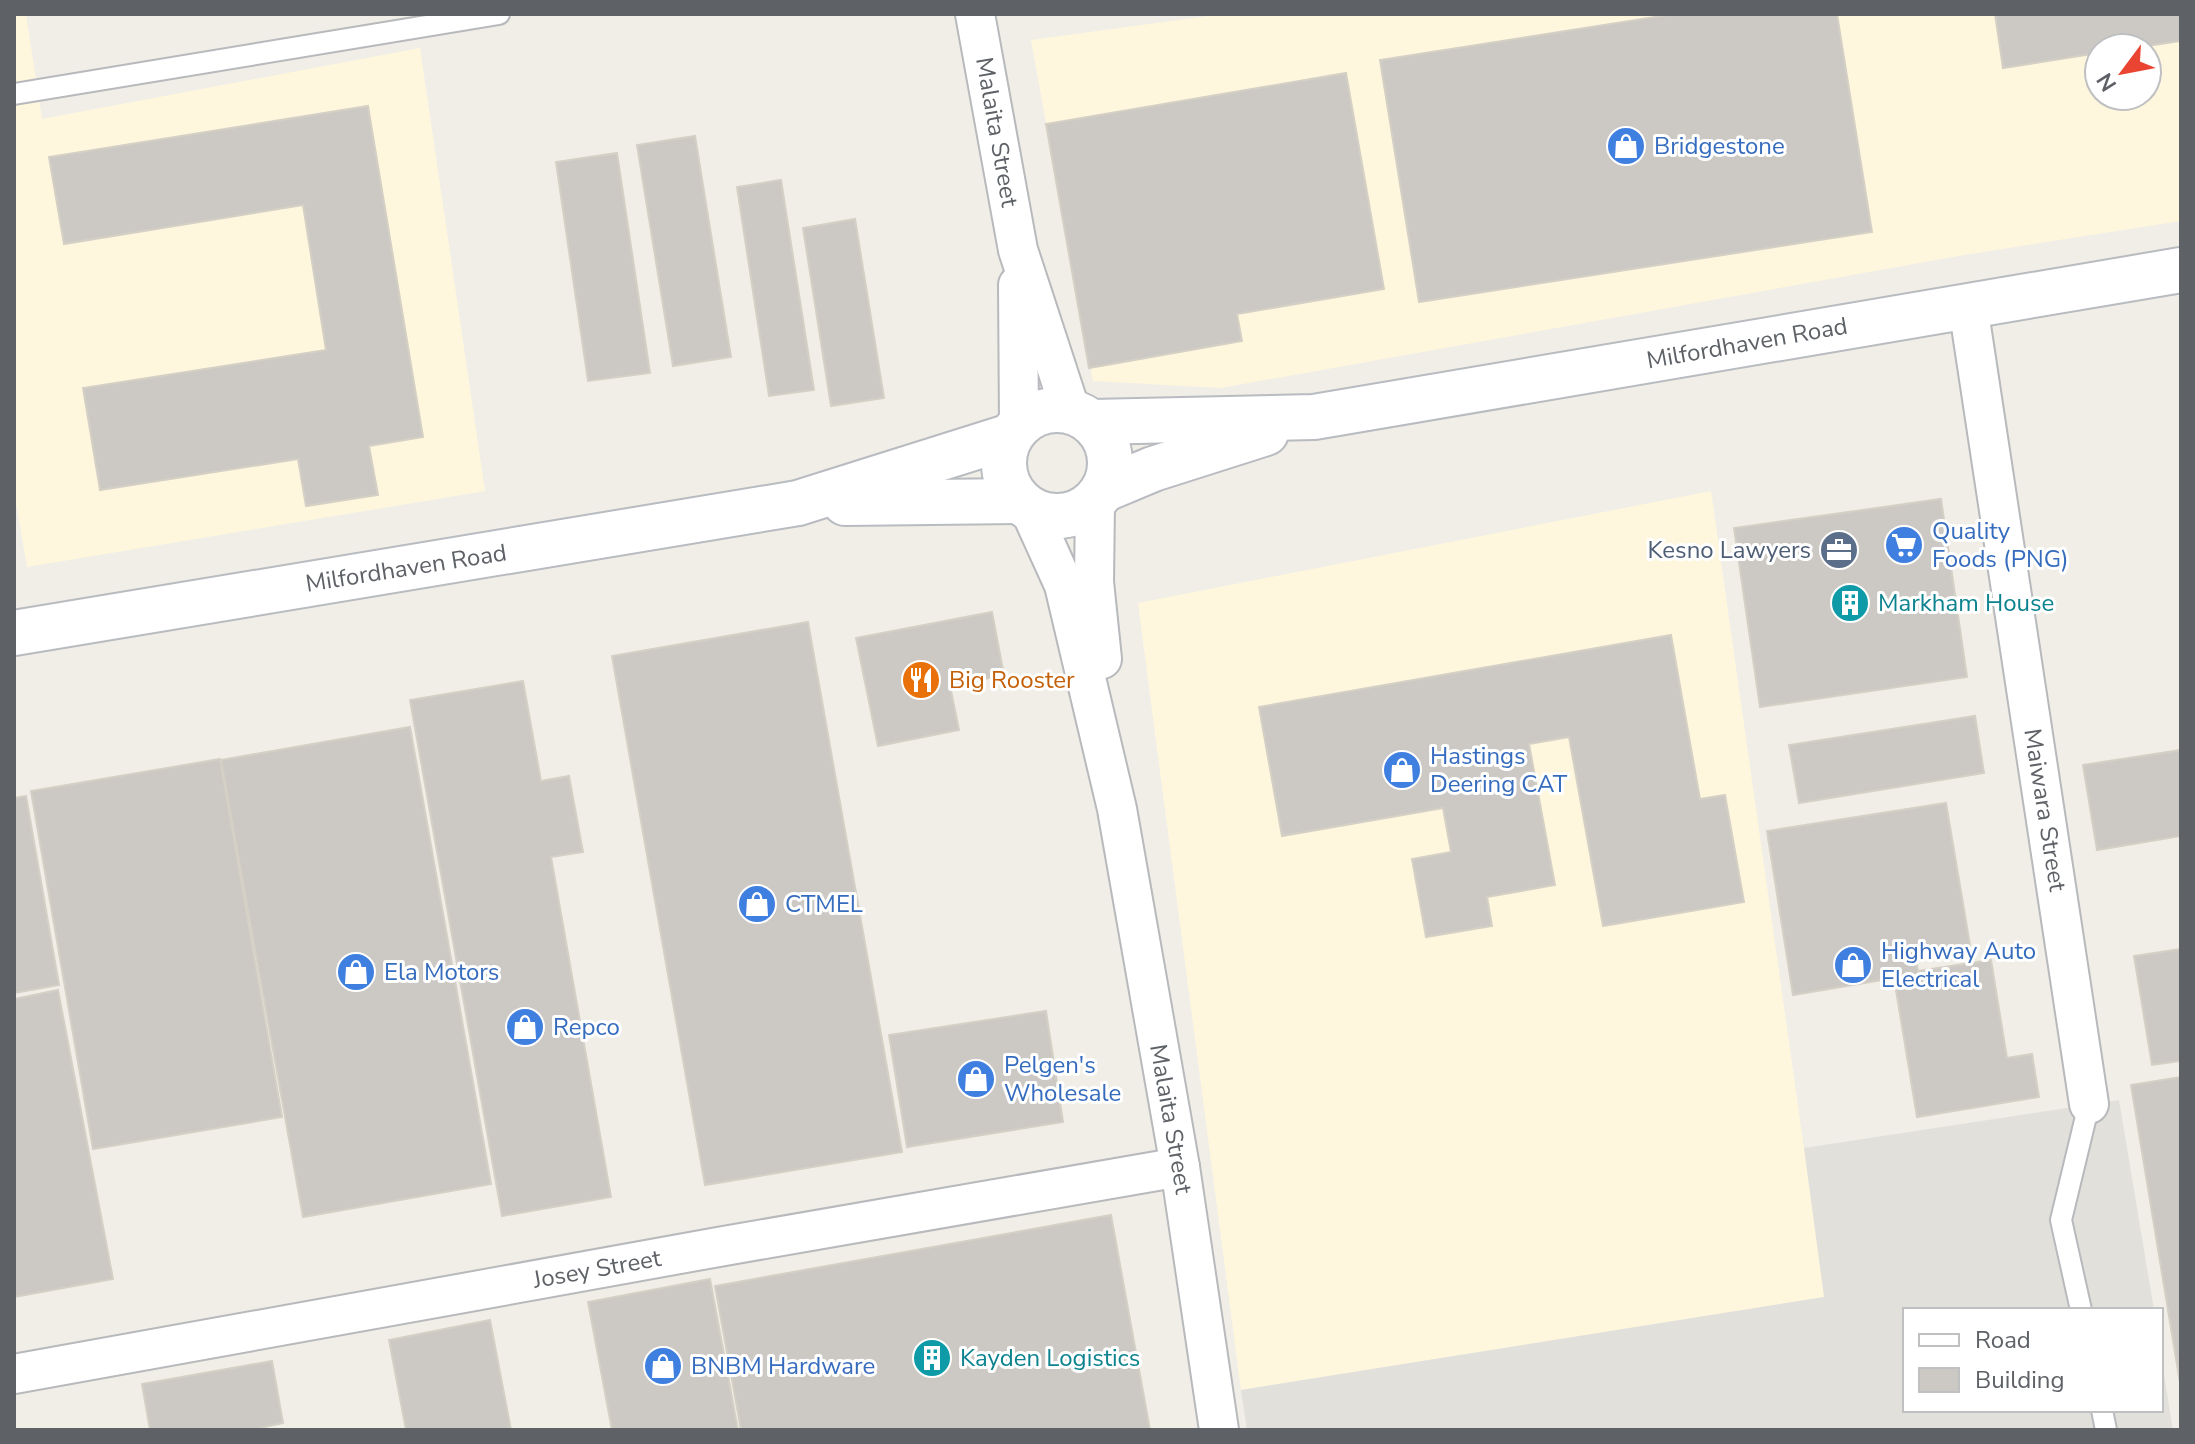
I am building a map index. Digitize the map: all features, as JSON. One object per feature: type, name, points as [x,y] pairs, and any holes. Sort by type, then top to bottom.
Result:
[{"type":"main road","name":"Milfordhaven Road","points":[[1099,496],[1153,469],[1314,417],[2181,270]]},
{"type":"main road","points":[[1052,409],[1082,417],[1102,434],[1110,462],[1099,496],[1085,510],[1057,517],[1024,506],[1008,486],[1004,470],[1004,452],[1015,430],[1035,414],[1052,409]]},
{"type":"main road","name":"Milfordhaven Road","points":[[1082,417],[1314,417]]},
{"type":"main road","name":"Milfordhaven Road","points":[[14,633],[798,503],[1015,430]]},
{"type":"main road","name":"Milfordhaven Road","points":[[798,503],[1024,506]]},
{"type":"street","name":"Malaita Street","points":[[975,14],[1018,250],[1082,417]]},
{"type":"street","name":"Malaita Street","points":[[1015,430],[1018,250]]},
{"type":"street","name":"Maiwara Street","points":[[1968,306],[2089,1104]]},
{"type":"street","name":"Malaita Street","points":[[1099,496],[1094,582],[1117,809]]},
{"type":"street","name":"Malaita Street","points":[[1024,506],[1064,585],[1117,809],[1180,1167],[1219,1430]]},
{"type":"street","name":"Josey Street","points":[[14,1374],[1180,1167]]},
{"type":"lane","points":[[14,94],[440,19],[499,14]]},
{"type":"lane","name":"Maiwara Street","points":[[2081,1308],[2061,1220],[2089,1104]]},
{"type":"shaded area","points":[[14,14],[26,14],[42,119],[420,48],[485,491],[27,567],[14,491]]},
{"type":"shaded area","points":[[1223,14],[2181,14],[2181,221],[1964,255],[1221,388],[1093,381],[1031,40]]},
{"type":"shaded area","points":[[1711,491],[1825,1297],[1241,1390],[1138,603]]},
{"type":"shaded area","points":[[2119,1100],[2154,1308],[1903,1308],[1903,1412],[2163,1412],[2163,1368],[2173,1430],[1247,1430],[1241,1390],[1824,1297],[1804,1148]]},
{"type":"building","name":"Bridgestone","points":[[1674,14],[1837,14],[1872,232],[1419,302],[1380,60]]},
{"type":"building","points":[[1995,14],[2181,14],[2181,41],[2163,44],[2163,32],[2083,32],[2083,56],[2003,68]]},
{"type":"building","points":[[1346,73],[1384,289],[1237,314],[1242,341],[1089,368],[1046,124]]},
{"type":"building","points":[[368,106],[423,437],[369,446],[378,495],[306,506],[298,459],[100,490],[83,388],[326,350],[303,205],[64,244],[49,157]]},
{"type":"building","points":[[695,136],[731,357],[673,366],[637,145]]},
{"type":"building","points":[[617,153],[650,373],[588,381],[556,162]]},
{"type":"building","points":[[781,180],[814,390],[769,396],[737,187]]},
{"type":"building","points":[[855,219],[884,398],[831,406],[803,228]]},
{"type":"building","name":"Markham House","points":[[1941,499],[1967,677],[1760,707],[1734,528]]},
{"type":"building","name":"Big Rooster","points":[[992,612],[1004,675],[950,686],[959,730],[878,746],[856,638]]},
{"type":"building","name":"CTMEL","points":[[808,622],[902,1152],[705,1185],[612,656]]},
{"type":"building","name":"Hastings Deering CAT","points":[[1671,635],[1700,799],[1725,795],[1744,902],[1603,926],[1569,737],[1529,744],[1555,885],[1487,897],[1492,926],[1426,937],[1412,859],[1451,852],[1443,808],[1282,836],[1259,707]]},
{"type":"building","name":"Repco","points":[[523,681],[541,781],[569,776],[583,852],[551,857],[611,1197],[502,1216],[410,700]]},
{"type":"building","points":[[1975,716],[1984,773],[1799,803],[1789,745]]},
{"type":"building","name":"Ela Motors","points":[[410,727],[491,1184],[303,1217],[221,760]]},
{"type":"building","points":[[2181,750],[2181,836],[2097,850],[2083,765]]},
{"type":"building","points":[[220,759],[282,1117],[93,1149],[31,791]]},
{"type":"building","points":[[26,796],[59,985],[14,993],[14,798]]},
{"type":"building","name":"Highway Auto Electrical","points":[[1946,803],[1970,945],[1915,954],[1918,971],[1991,960],[2007,1058],[2032,1054],[2039,1097],[1917,1117],[1894,978],[1793,995],[1767,831]]},
{"type":"building","points":[[2181,949],[2181,1061],[2152,1065],[2134,956]]},
{"type":"building","points":[[58,990],[113,1279],[14,1297],[14,999]]},
{"type":"building","name":"Pelgen's Wholesale","points":[[1046,1011],[1063,1122],[907,1147],[889,1035]]},
{"type":"building","points":[[2181,1077],[2181,1389],[2131,1085]]},
{"type":"building","name":"Kayden Logistics","points":[[1111,1215],[1150,1430],[741,1430],[715,1286]]},
{"type":"building","name":"BNBM Hardware","points":[[710,1279],[738,1430],[612,1430],[588,1302]]},
{"type":"building","points":[[490,1320],[511,1430],[406,1430],[389,1340]]},
{"type":"building","points":[[272,1361],[283,1423],[261,1430],[150,1430],[142,1384]]},
{"type":"place","name":"Bridgestone","points":[[1626,146]]},
{"type":"place","name":"Quality Foods (PNG)","points":[[1904,545]]},
{"type":"place","name":"Kesno Lawyers","points":[[1839,550]]},
{"type":"place","name":"Markham House","points":[[1850,603]]},
{"type":"place","name":"Big Rooster","points":[[921,680]]},
{"type":"place","name":"Hastings Deering CAT","points":[[1402,770]]},
{"type":"place","name":"CTMEL","points":[[757,904]]},
{"type":"place","name":"Highway Auto Electrical","points":[[1853,965]]},
{"type":"place","name":"Ela Motors","points":[[356,972]]},
{"type":"place","name":"Repco","points":[[525,1027]]},
{"type":"place","name":"Pelgen's Wholesale","points":[[976,1079]]},
{"type":"place","name":"Kayden Logistics","points":[[932,1358]]},
{"type":"place","name":"BNBM Hardware","points":[[663,1366]]}]
